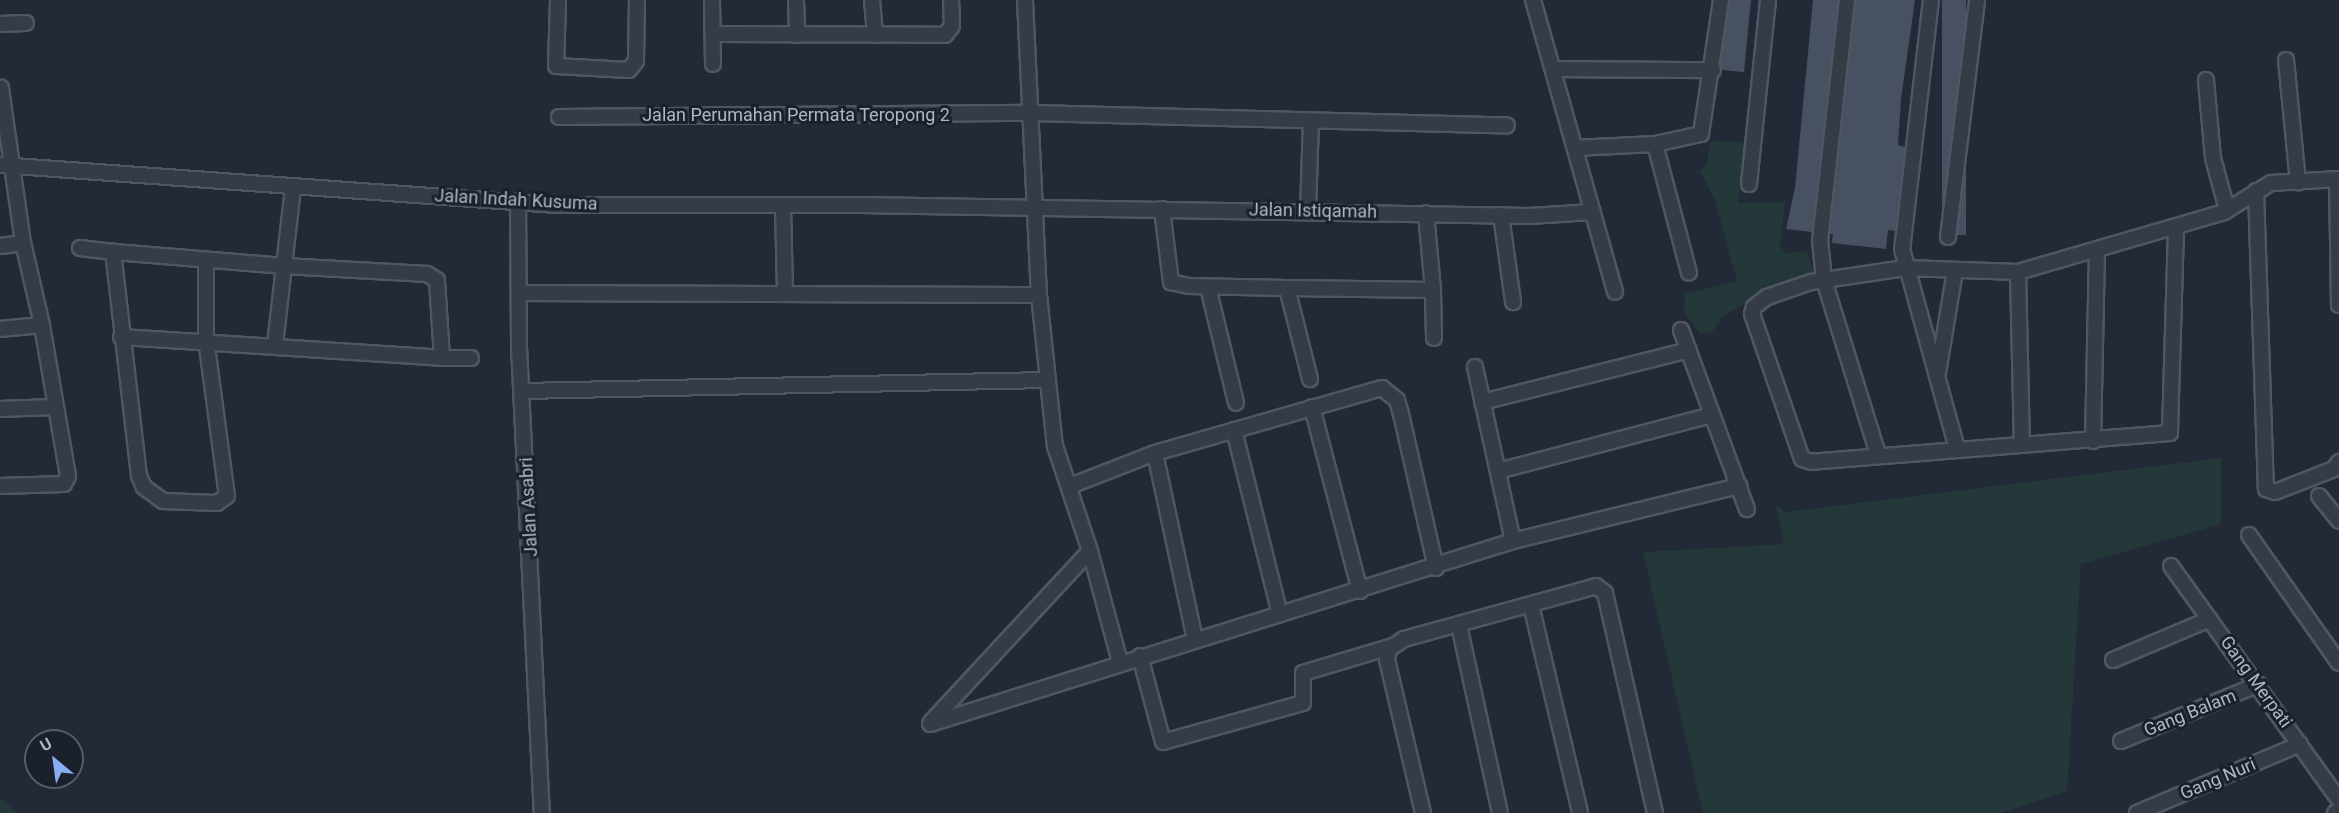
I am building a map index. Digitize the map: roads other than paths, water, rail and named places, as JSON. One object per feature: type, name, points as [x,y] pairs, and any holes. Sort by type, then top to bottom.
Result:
[{"type":"street","points":[[558,0],[556,66],[629,70],[636,61],[637,0]]},
{"type":"street","points":[[712,0],[713,64]]},
{"type":"street","points":[[796,0],[797,34]]},
{"type":"street","points":[[872,0],[874,35]]},
{"type":"street","points":[[713,34],[945,35],[952,26],[951,0]]},
{"type":"street","points":[[1025,0],[1033,113],[1034,207],[1055,446],[1090,551],[1120,662]]},
{"type":"street","points":[[1533,0],[1615,291]]},
{"type":"street","points":[[1575,148],[1655,144],[1701,134],[1713,69],[1721,0]]},
{"type":"street","points":[[1749,184],[1768,0]]},
{"type":"street","points":[[1847,0],[1820,240],[1824,280],[1878,454]]},
{"type":"street","points":[[1931,0],[1903,236],[1905,268],[1958,449]]},
{"type":"street","points":[[1948,237],[1977,0]]},
{"type":"street","points":[[0,24],[26,23]]},
{"type":"street","points":[[2286,60],[2298,182]]},
{"type":"street","points":[[1554,69],[1713,69]]},
{"type":"street","points":[[2206,80],[2213,158],[2227,210]]},
{"type":"street","points":[[0,84],[7,164],[42,325],[66,481],[64,484],[0,486]]},
{"type":"street","name":"Jalan Perumahan Permata Teropong 2","points":[[559,117],[1033,113],[1311,122],[1507,125]]},
{"type":"street","points":[[1308,211],[1311,122]]},
{"type":"street","points":[[1655,144],[1689,273]]},
{"type":"street","name":"Jalan Indah Kusuma","points":[[7,164],[292,188],[555,205],[1034,207]]},
{"type":"street","points":[[2176,229],[2171,431],[2093,441],[1878,454],[1812,462],[1802,459],[1752,314],[1754,307],[1767,297],[1824,280],[1905,268],[2018,272],[2176,229],[2227,210],[2256,190],[2271,183],[2338,179],[2339,305]]},
{"type":"street","points":[[274,345],[292,188]]},
{"type":"street","points":[[2256,190],[2266,489],[2275,492],[2334,469],[2339,462]]},
{"type":"street","name":"Jalan Asabri","points":[[518,201],[522,391],[542,813]]},
{"type":"street","points":[[783,205],[785,294]]},
{"type":"street","name":"Jalan Istiqamah","points":[[1034,207],[1501,215],[1593,212]]},
{"type":"street","points":[[1162,209],[1171,282],[1208,287],[1433,290]]},
{"type":"street","points":[[1426,213],[1433,290],[1434,338]]},
{"type":"street","points":[[1501,215],[1513,302]]},
{"type":"street","points":[[0,246],[23,243]]},
{"type":"street","points":[[80,248],[206,260],[434,276],[438,287],[442,358]]},
{"type":"street","points":[[2093,441],[2097,250]]},
{"type":"street","points":[[112,252],[140,476],[144,487],[163,501],[217,503],[227,496],[206,339],[206,260]]},
{"type":"street","points":[[1938,378],[1955,270]]},
{"type":"street","points":[[2018,272],[2022,445]]},
{"type":"street","points":[[1208,287],[1236,403]]},
{"type":"street","points":[[1287,288],[1310,379]]},
{"type":"street","points":[[519,294],[1040,295]]},
{"type":"street","points":[[0,329],[42,325]]},
{"type":"street","points":[[1681,330],[1747,509]]},
{"type":"street","points":[[121,337],[206,339],[442,358],[471,358]]},
{"type":"street","points":[[1482,402],[1689,350]]},
{"type":"street","points":[[1475,367],[1513,541]]},
{"type":"street","points":[[522,391],[1048,380]]},
{"type":"street","points":[[1070,486],[1155,453],[1382,388],[1397,400],[1436,568]]},
{"type":"street","points":[[0,409],[53,407]]},
{"type":"street","points":[[1312,407],[1360,591]]},
{"type":"street","points":[[1498,471],[1712,415]]},
{"type":"street","points":[[1234,430],[1280,614]]},
{"type":"street","points":[[1155,453],[1195,640]]},
{"type":"street","points":[[1090,551],[930,724],[1120,662],[1436,568],[1513,541],[1739,486]]},
{"type":"street","points":[[2319,496],[2339,521]]},
{"type":"street","points":[[2249,535],[2339,663]]},
{"type":"street","name":"Gang Merpati","points":[[2171,566],[2259,684],[2339,800]]},
{"type":"street","points":[[1140,656],[1163,742],[1303,703],[1303,673],[1393,646],[1404,639],[1596,586],[1605,593],[1655,813]]},
{"type":"street","points":[[1531,605],[1580,813]]},
{"type":"street","points":[[2113,660],[2210,619]]},
{"type":"street","points":[[1459,625],[1500,813]]},
{"type":"street","points":[[1393,646],[1387,659],[1423,813]]},
{"type":"street","name":"Gang Balam","points":[[2121,741],[2259,684]]},
{"type":"street","name":"Gang Nuri","points":[[2137,813],[2300,744]]}]
